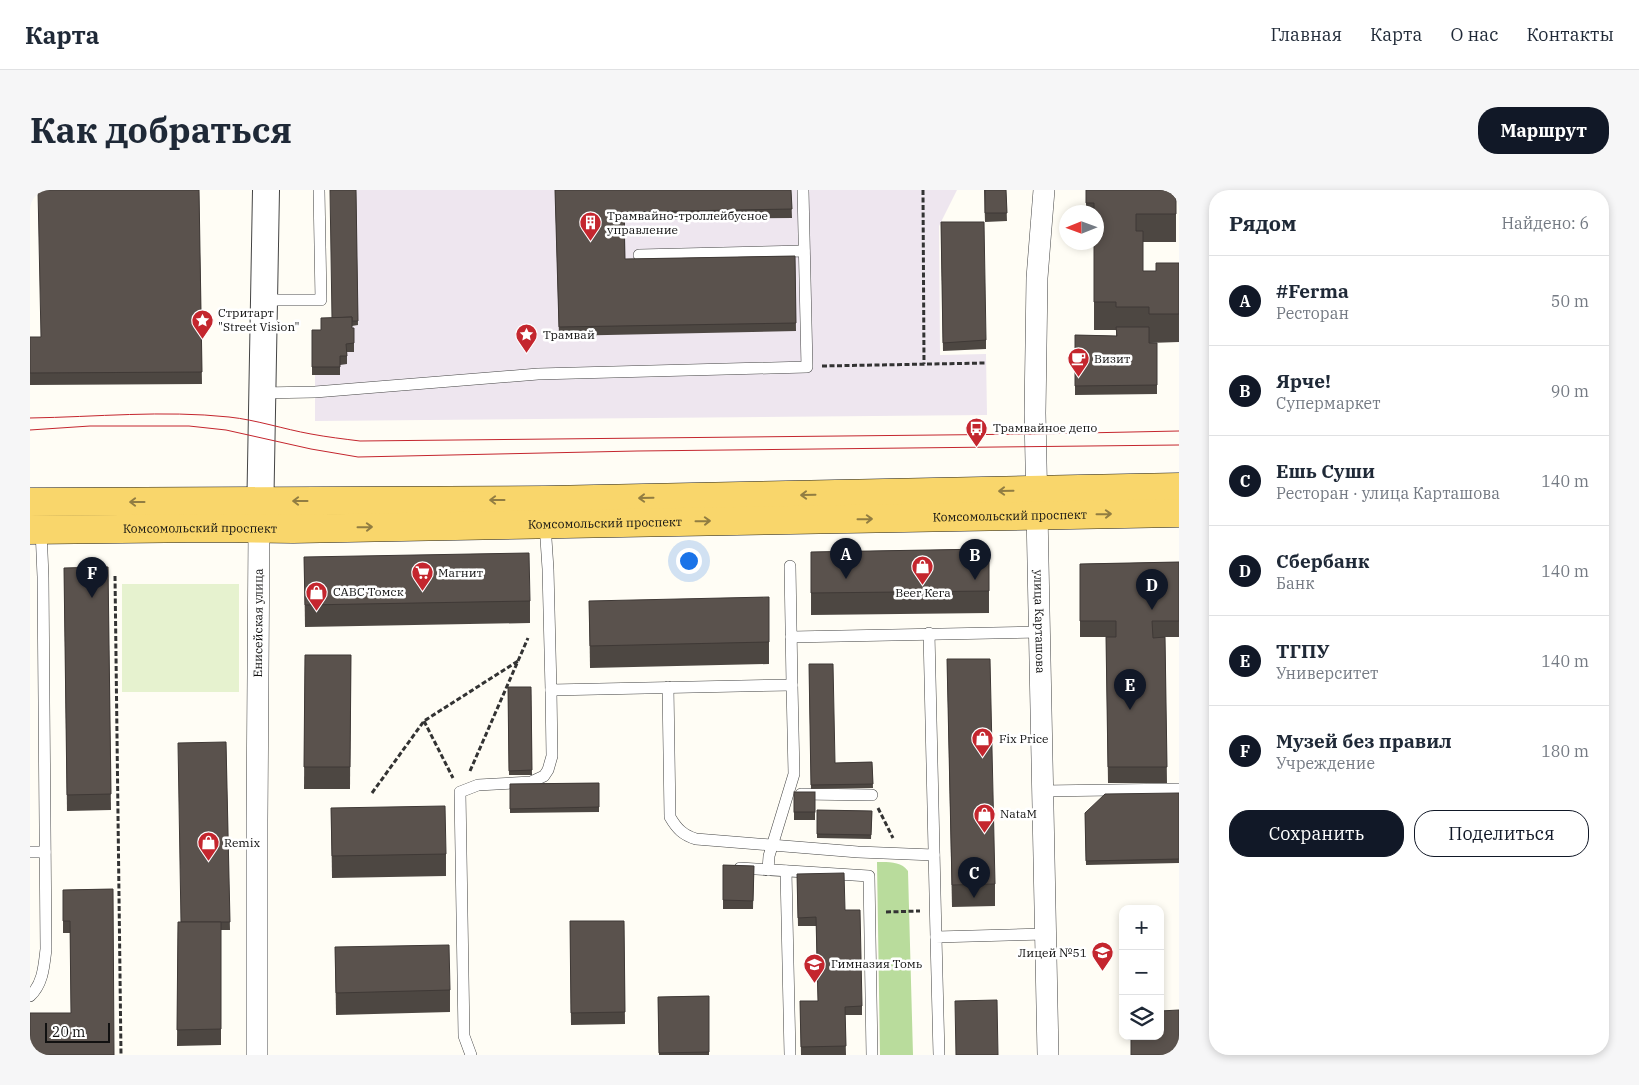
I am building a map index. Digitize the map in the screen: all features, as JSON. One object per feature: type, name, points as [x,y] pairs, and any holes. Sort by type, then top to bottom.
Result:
[{"type":"main road","name":"Комсомольский проспект","points":[[35,529],[259,529],[988,518],[1037,503],[1179,487]]},
{"type":"main road","name":"Комсомольский проспект","points":[[30,502],[546,500],[1037,503],[1179,513]]},
{"type":"street","name":"Енисейская улица","points":[[257,1055],[259,529],[266,190]]},
{"type":"street","name":"улица Карташова","points":[[1044,190],[1037,288],[1035,413],[1048,1055]]},
{"type":"lane","points":[[264,300],[321,300],[319,190]]},
{"type":"lane","points":[[261,393],[315,392],[538,374],[806,366],[803,190]]},
{"type":"lane","points":[[638,254],[804,251]]},
{"type":"lane","points":[[471,1055],[464,1036],[460,792],[478,785],[531,782],[544,776],[551,763],[548,569],[545,524]]},
{"type":"lane","points":[[30,996],[40,982],[46,949],[43,577],[35,529]]},
{"type":"lane","points":[[768,870],[769,856],[794,774],[790,566]]},
{"type":"lane","points":[[791,637],[1040,632]]},
{"type":"lane","points":[[929,633],[939,1055]]},
{"type":"lane","points":[[551,690],[792,685]]},
{"type":"lane","points":[[668,688],[670,817],[678,829],[686,836],[696,839],[900,855],[934,855]]},
{"type":"lane","points":[[1043,791],[1179,789]]},
{"type":"lane","points":[[788,794],[872,795]]},
{"type":"lane","points":[[30,852],[45,852]]},
{"type":"lane","points":[[728,867],[869,876],[872,1055]]},
{"type":"lane","points":[[786,871],[790,1055]]},
{"type":"lane","points":[[936,937],[1046,934]]},
{"type":"path","points":[[923,190],[924,364]]},
{"type":"path","points":[[806,366],[986,363]]},
{"type":"path","points":[[115,576],[121,1055]]},
{"type":"path","points":[[460,792],[528,638]]},
{"type":"path","points":[[372,793],[424,721],[518,661]]},
{"type":"path","points":[[424,721],[460,792]]},
{"type":"path","points":[[872,795],[900,855]]},
{"type":"path","points":[[869,912],[910,912]]},
{"type":"shaded area","name":"Трамвайное депо","points":[[356,190],[957,190],[939,226],[940,355],[986,354],[987,415],[315,421],[315,375],[340,365],[352,337],[352,326],[358,325]]},
{"type":"green space","points":[[122,584],[239,584],[239,692],[122,692]]},
{"type":"green space","points":[[877,862],[890,862],[902,865],[908,871],[913,1055],[880,1055]]},
{"type":"building","points":[[38,190],[199,190],[202,372],[30,373],[30,337],[41,337]]},
{"type":"building","points":[[330,190],[356,190],[358,321],[352,321],[352,317],[332,318]]},
{"type":"building","name":"Трамвайно-троллейбусное управление","points":[[555,190],[791,190],[792,209],[624,212],[625,259],[795,256],[796,323],[559,327]]},
{"type":"building","points":[[985,190],[1006,190],[1007,213],[985,213]]},
{"type":"building","points":[[1086,190],[1176,190],[1176,214],[1136,214],[1136,231],[1143,231],[1143,271],[1156,271],[1156,263],[1179,263],[1179,314],[1149,314],[1149,307],[1116,307],[1116,302],[1094,302],[1094,250],[1104,250],[1104,205],[1086,203]]},
{"type":"building","points":[[941,222],[984,222],[986,340],[943,343]]},
{"type":"building","points":[[352,317],[354,343],[346,344],[347,356],[340,356],[340,367],[312,367],[312,330],[321,330],[321,318]]},
{"type":"building","points":[[1116,327],[1149,327],[1149,343],[1157,343],[1157,385],[1075,386],[1075,335],[1117,336]]},
{"type":"building","points":[[989,549],[989,591],[811,593],[811,552]]},
{"type":"building","points":[[529,553],[530,601],[305,605],[304,557]]},
{"type":"building","points":[[1179,562],[1179,621],[1152,621],[1153,638],[1165,637],[1167,767],[1108,767],[1106,637],[1116,637],[1116,621],[1080,621],[1080,564]]},
{"type":"building","points":[[108,567],[111,794],[67,795],[64,568]]},
{"type":"building","points":[[769,597],[769,642],[590,646],[589,601]]},
{"type":"building","points":[[305,655],[351,655],[350,767],[304,767]]},
{"type":"building","points":[[947,659],[990,659],[995,884],[952,885]]},
{"type":"building","points":[[809,664],[833,664],[835,763],[872,762],[873,784],[811,785]]},
{"type":"building","points":[[508,687],[531,687],[532,770],[509,771]]},
{"type":"building","points":[[226,742],[230,922],[181,922],[178,743]]},
{"type":"building","points":[[599,783],[599,807],[510,809],[510,784]]},
{"type":"building","points":[[794,792],[815,792],[815,812],[794,812]]},
{"type":"building","points":[[1179,793],[1179,859],[1086,861],[1085,813],[1105,794]]},
{"type":"building","points":[[445,806],[446,854],[332,856],[331,808]]},
{"type":"building","points":[[817,810],[872,811],[871,835],[817,834]]},
{"type":"building","points":[[723,865],[754,866],[753,901],[723,900]]},
{"type":"building","points":[[844,873],[845,910],[860,910],[862,1006],[845,1007],[846,1046],[801,1047],[800,1001],[818,1001],[816,917],[798,918],[797,874]]},
{"type":"building","points":[[113,889],[114,1055],[30,1055],[30,1013],[71,1013],[70,921],[63,921],[63,890]]},
{"type":"building","points":[[570,921],[624,921],[625,1012],[571,1013]]},
{"type":"building","points":[[178,922],[221,922],[221,1029],[177,1030]]},
{"type":"building","points":[[449,945],[450,990],[336,993],[335,947]]},
{"type":"building","points":[[709,996],[709,1052],[659,1053],[658,997]]},
{"type":"building","points":[[997,1000],[998,1055],[956,1055],[955,1001]]},
{"type":"building","points":[[1179,1010],[1179,1055],[1131,1055],[1131,1040],[1164,1040],[1164,1011]]},
{"type":"tram line","points":[[30,418],[154,414],[204,415],[239,418],[311,434],[360,441],[1179,431]]},
{"type":"tram line","points":[[30,430],[90,426],[189,426],[226,430],[311,449],[358,457],[637,451],[1179,445]]},
{"type":"place","name":"Трамвайно-троллейбусное управление","points":[[591,242]]},
{"type":"place","name":"Стритарт \"Street Vision\"","points":[[202,339]]},
{"type":"place","name":"Трамвай","points":[[527,354]]},
{"type":"place","name":"Визит","points":[[1078,378]]},
{"type":"place","name":"Трамвайное депо","points":[[977,447]]},
{"type":"place","name":"#Ferma","points":[[846,579]]},
{"type":"place","name":"Ярче!","points":[[975,580]]},
{"type":"place","name":"Beer Кега","points":[[923,585]]},
{"type":"place","name":"Магнит","points":[[422,592]]},
{"type":"place","name":"Музей без правил","points":[[92,598]]},
{"type":"place","name":"Сбербанк","points":[[1152,610]]},
{"type":"place","name":"САВС Томск","points":[[317,611]]},
{"type":"place","name":"ТГПУ","points":[[1130,710]]},
{"type":"place","name":"Fix Price","points":[[983,758]]},
{"type":"place","name":"NataM","points":[[984,833]]},
{"type":"place","name":"Remix","points":[[208,862]]},
{"type":"place","name":"Ешь Суши","points":[[974,898]]},
{"type":"place","name":"Лицей №51","points":[[1103,972]]},
{"type":"place","name":"Гимназия Томь","points":[[815,983]]}]
